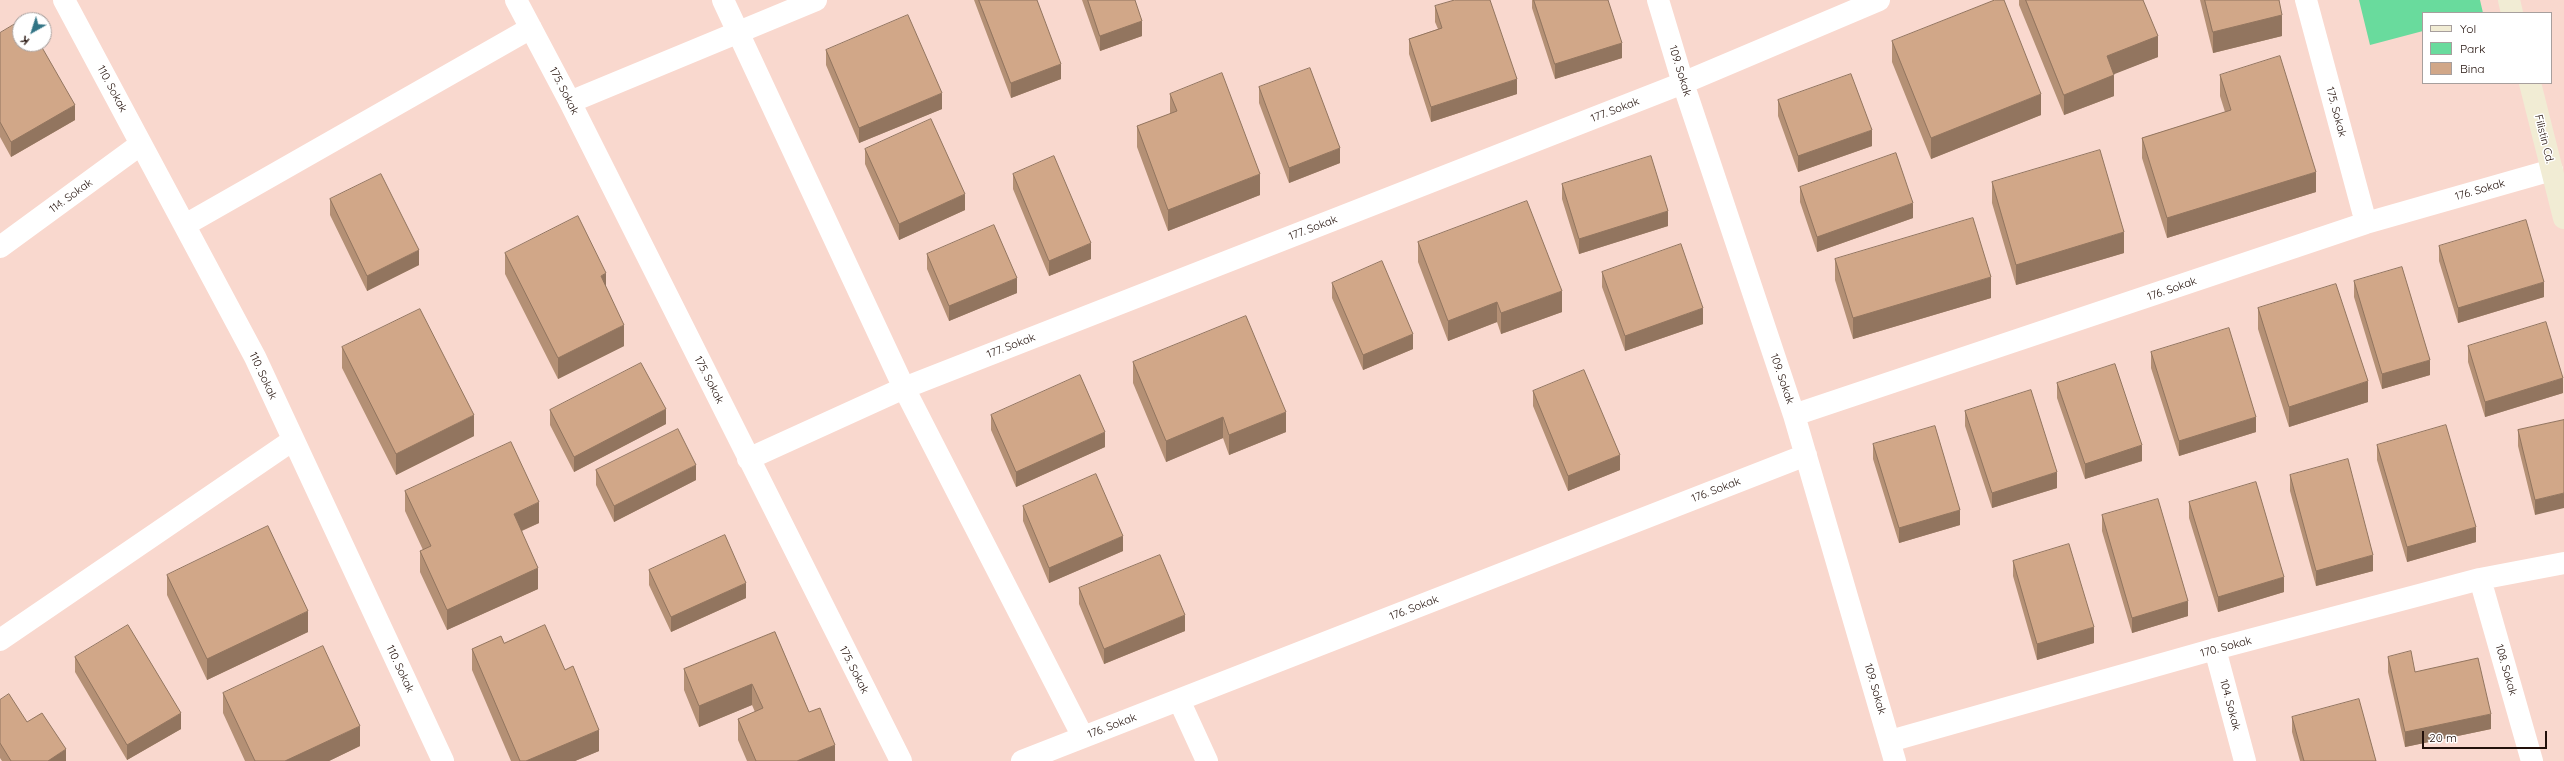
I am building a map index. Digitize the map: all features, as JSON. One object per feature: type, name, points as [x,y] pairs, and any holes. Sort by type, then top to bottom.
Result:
[{"type":"main road","points":[[2509,0],[2512,12]]},
{"type":"main road","name":"Filistin Cd.","points":[[2530,84],[2564,218]]},
{"type":"street","name":"175. Sokak","points":[[516,0],[570,102],[900,761]]},
{"type":"street","points":[[723,0],[904,388],[1083,737]]},
{"type":"street","points":[[570,102],[816,0]]},
{"type":"street","name":"109. Sokak","points":[[1658,0],[1683,83],[1794,415],[1893,751]]},
{"type":"street","name":"177. Sokak","points":[[748,459],[904,388],[1683,83],[1879,0]]},
{"type":"street","name":"175. Sokak","points":[[2306,0],[2366,223]]},
{"type":"street","name":"110. Sokak","points":[[68,1],[141,144],[255,357],[443,761]]},
{"type":"street","points":[[185,225],[531,28]]},
{"type":"street","name":"114. Sokak","points":[[0,247],[141,144]]},
{"type":"street","name":"176. Sokak","points":[[1794,415],[2366,223],[2552,170]]},
{"type":"street","points":[[0,640],[293,440]]},
{"type":"street","name":"176. Sokak","points":[[1022,761],[1806,455]]},
{"type":"street","name":"170. Sokak","points":[[1893,751],[2215,650],[2480,579],[2564,562]]},
{"type":"street","name":"108. Sokak","points":[[2480,579],[2532,761]]},
{"type":"street","name":"104. Sokak","points":[[2215,650],[2245,761]]},
{"type":"street","points":[[1179,700],[1207,761]]},
{"type":"green space","points":[[2359,0],[2480,0],[2483,12],[2422,12],[2422,31],[2370,45]]},
{"type":"building","points":[[979,0],[1037,0],[1061,64],[1011,83]]},
{"type":"building","points":[[1088,0],[1135,0],[1142,21],[1100,36]]},
{"type":"building","points":[[1455,0],[1490,0],[1517,79],[1431,107],[1409,39],[1442,28],[1435,6]]},
{"type":"building","points":[[1534,0],[1608,0],[1622,43],[1555,64]]},
{"type":"building","points":[[1995,0],[2004,0],[2041,94],[1931,138],[1892,41]]},
{"type":"building","points":[[2026,0],[2143,0],[2158,36],[2107,56],[2114,75],[2064,95]]},
{"type":"building","points":[[2205,0],[2279,0],[2282,15],[2213,32]]},
{"type":"building","points":[[908,15],[942,93],[859,128],[826,50]]},
{"type":"building","points":[[12,26],[12,52],[45,52],[75,105],[11,142],[0,122],[0,33]]},
{"type":"building","points":[[2280,56],[2316,172],[2167,218],[2142,138],[2231,110],[2220,75]]},
{"type":"building","points":[[1310,68],[1340,148],[1289,168],[1259,87]]},
{"type":"building","points":[[1222,73],[1260,174],[1168,210],[1137,126],[1177,111],[1170,94]]},
{"type":"building","points":[[1851,74],[1872,130],[1798,156],[1778,100]]},
{"type":"building","points":[[931,119],[965,194],[899,224],[865,149]]},
{"type":"building","points":[[2100,150],[2124,232],[2016,265],[1992,182]]},
{"type":"building","points":[[1896,153],[1913,203],[1817,237],[1800,187]]},
{"type":"building","points":[[1054,156],[1091,243],[1049,261],[1013,174]]},
{"type":"building","points":[[1651,156],[1668,211],[1579,239],[1562,184]]},
{"type":"building","points":[[381,174],[419,250],[367,276],[330,199]]},
{"type":"building","points":[[1527,201],[1562,291],[1501,313],[1497,302],[1448,321],[1418,242]]},
{"type":"building","points":[[578,216],[606,273],[601,276],[624,325],[558,358],[505,253]]},
{"type":"building","points":[[1973,218],[1991,277],[1853,318],[1835,259]]},
{"type":"building","points":[[2526,220],[2544,282],[2458,308],[2439,246]]},
{"type":"building","points":[[994,225],[1017,278],[949,306],[927,254]]},
{"type":"building","points":[[1681,244],[1703,308],[1625,336],[1602,272]]},
{"type":"building","points":[[1382,261],[1413,334],[1363,355],[1332,283]]},
{"type":"building","points":[[2402,267],[2430,360],[2382,374],[2354,281]]},
{"type":"building","points":[[2336,284],[2368,381],[2289,407],[2258,308]]},
{"type":"building","points":[[420,309],[474,415],[396,454],[342,347]]},
{"type":"building","points":[[1246,316],[1286,412],[1229,435],[1223,417],[1166,441],[1133,362]]},
{"type":"building","points":[[2546,322],[2563,378],[2485,402],[2468,346]]},
{"type":"building","points":[[2229,328],[2256,417],[2179,441],[2151,352]]},
{"type":"building","points":[[641,363],[666,409],[574,457],[550,410]]},
{"type":"building","points":[[2115,364],[2142,445],[2085,464],[2057,383]]},
{"type":"building","points":[[1584,370],[1620,455],[1568,476],[1533,391]]},
{"type":"building","points":[[1080,375],[1105,432],[1016,472],[991,415]]},
{"type":"building","points":[[2031,390],[2057,472],[1992,493],[1965,411]]},
{"type":"building","points":[[2564,420],[2564,493],[2535,500],[2518,430]]},
{"type":"building","points":[[2446,425],[2476,527],[2407,547],[2377,445]]},
{"type":"building","points":[[1935,426],[1960,510],[1899,528],[1873,444]]},
{"type":"building","points":[[678,429],[696,465],[614,506],[596,470]]},
{"type":"building","points":[[511,442],[539,502],[514,514],[538,568],[447,610],[420,551],[431,546],[405,491]]},
{"type":"building","points":[[2348,459],[2373,555],[2316,571],[2290,475]]},
{"type":"building","points":[[1096,474],[1123,536],[1049,568],[1023,506]]},
{"type":"building","points":[[2256,482],[2284,577],[2218,597],[2189,502]]},
{"type":"building","points":[[2158,499],[2188,601],[2132,618],[2102,515]]},
{"type":"building","points":[[268,526],[308,611],[207,659],[167,575]]},
{"type":"building","points":[[725,535],[746,583],[671,617],[649,570]]},
{"type":"building","points":[[2069,544],[2094,627],[2037,644],[2013,561]]},
{"type":"building","points":[[1160,555],[1185,615],[1104,649],[1079,588]]},
{"type":"building","points":[[128,625],[181,713],[127,745],[75,657]]},
{"type":"building","points":[[545,625],[565,670],[573,666],[599,730],[526,761],[520,761],[472,649],[501,636],[504,643]]},
{"type":"building","points":[[775,632],[809,712],[820,708],[835,745],[797,761],[756,761],[738,719],[763,708],[752,684],[699,706],[684,669]]},
{"type":"building","points":[[323,646],[360,726],[285,761],[255,761],[223,693]]},
{"type":"building","points":[[2411,651],[2415,672],[2478,658],[2491,714],[2405,732],[2388,657]]},
{"type":"building","points":[[9,694],[27,722],[42,713],[66,749],[48,761],[11,761],[0,743],[0,700]]},
{"type":"building","points":[[2359,699],[2376,761],[2304,761],[2292,717]]}]
